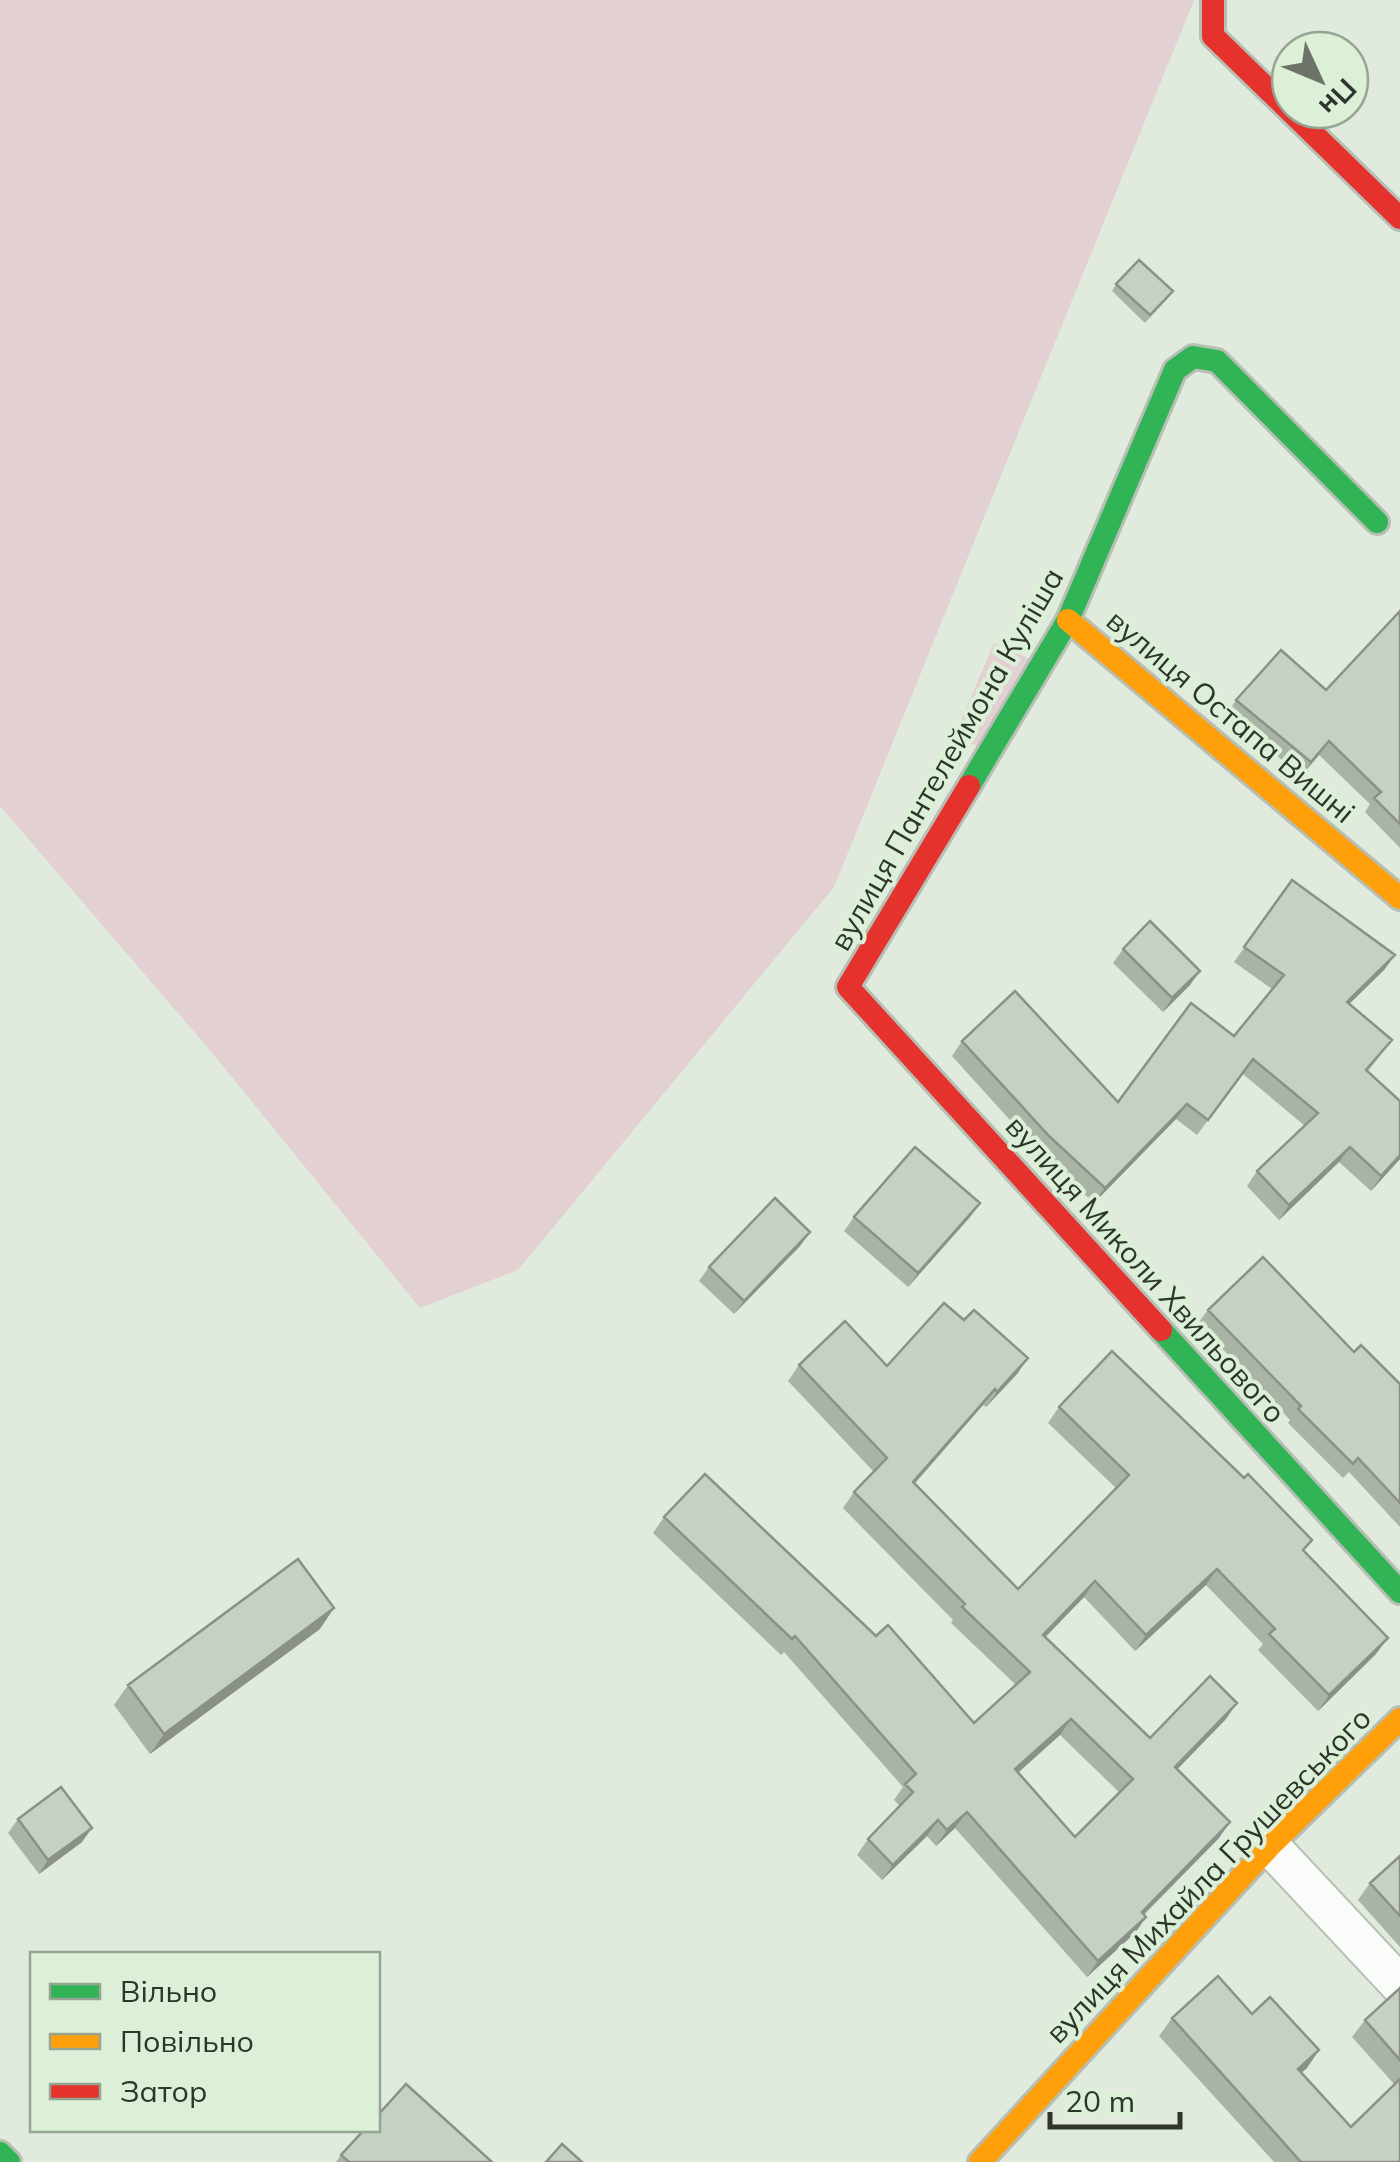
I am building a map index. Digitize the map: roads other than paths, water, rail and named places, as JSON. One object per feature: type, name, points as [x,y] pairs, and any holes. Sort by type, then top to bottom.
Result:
[{"type":"street","points":[[1214,0],[1212,36],[1400,218]]},
{"type":"street","name":"вулиця Пантелеймона Куліша","points":[[848,987],[1068,620],[1176,370],[1193,357],[1217,361],[1376,522]]},
{"type":"street","name":"вулиця Остапа Вишні","points":[[1068,620],[1400,898]]},
{"type":"street","name":"вулиця Миколи Хвильового","points":[[848,987],[1400,1592]]},
{"type":"street","name":"вулиця Михайла Грушевського","points":[[980,2162],[1270,1846],[1400,1719]]},
{"type":"street","points":[[1270,1846],[1400,1985]]},
{"type":"street","points":[[0,2153],[9,2162]]}]
